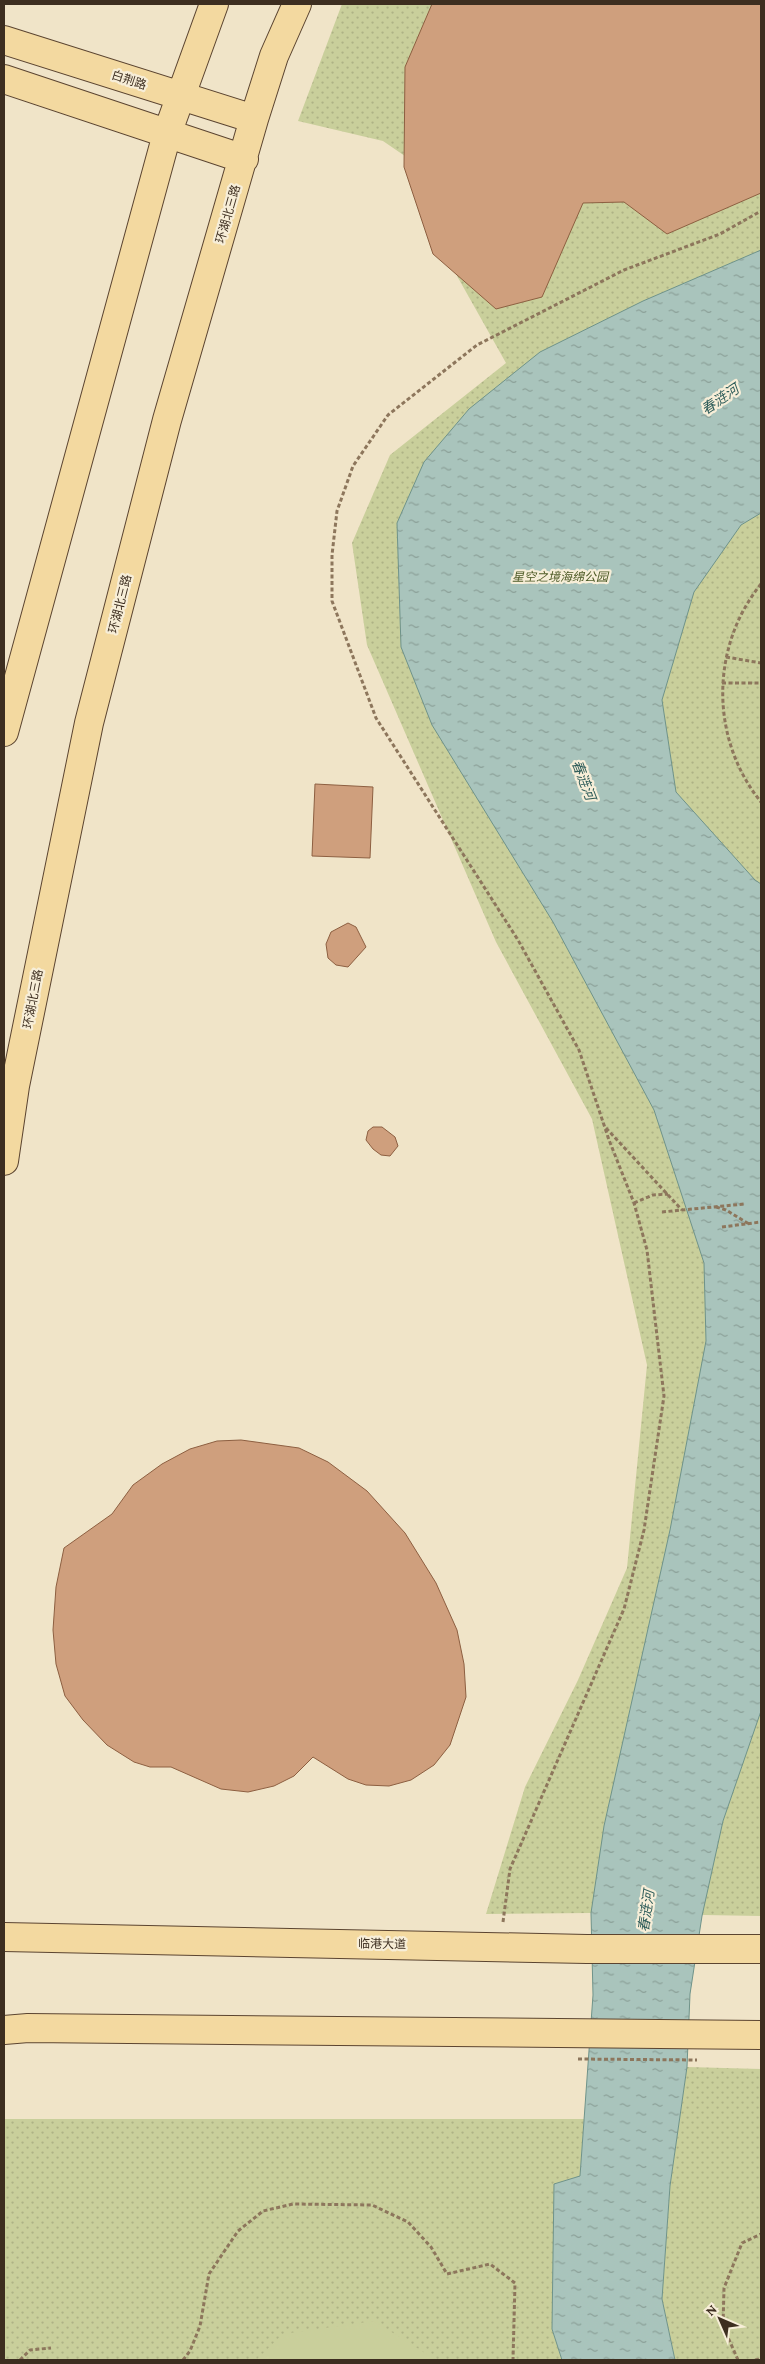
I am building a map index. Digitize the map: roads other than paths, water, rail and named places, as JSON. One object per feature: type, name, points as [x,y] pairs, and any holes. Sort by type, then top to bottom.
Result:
[{"type":"main road","points":[[4,732],[167,134],[214,4]]},
{"type":"main road","name":"环湖北三路","points":[[4,1161],[15,1086],[89,723],[167,420],[244,160],[254,119],[274,56],[297,4]]},
{"type":"main road","name":"白荆路","points":[[4,40],[254,119]]},
{"type":"main road","points":[[4,79],[244,160]]},
{"type":"main road","name":"临港大道","points":[[4,1937],[587,1949],[761,1949]]},
{"type":"main road","points":[[4,2030],[38,2028],[579,2047],[696,2047],[761,2035]]},
{"type":"water","name":"春涟河","points":[[761,250],[761,513],[741,525],[694,592],[662,700],[676,792],[755,880],[761,884],[761,1711],[723,1821],[702,1916],[690,1994],[687,2067],[670,2186],[662,2299],[675,2360],[562,2360],[552,2329],[554,2184],[580,2176],[593,1995],[591,1913],[604,1826],[670,1530],[706,1341],[704,1263],[654,1110],[553,922],[432,725],[401,647],[397,523],[424,462],[469,409],[540,352],[643,301]]},
{"type":"park label","name":"星空之境海绵公园","points":[[560,577]]}]
